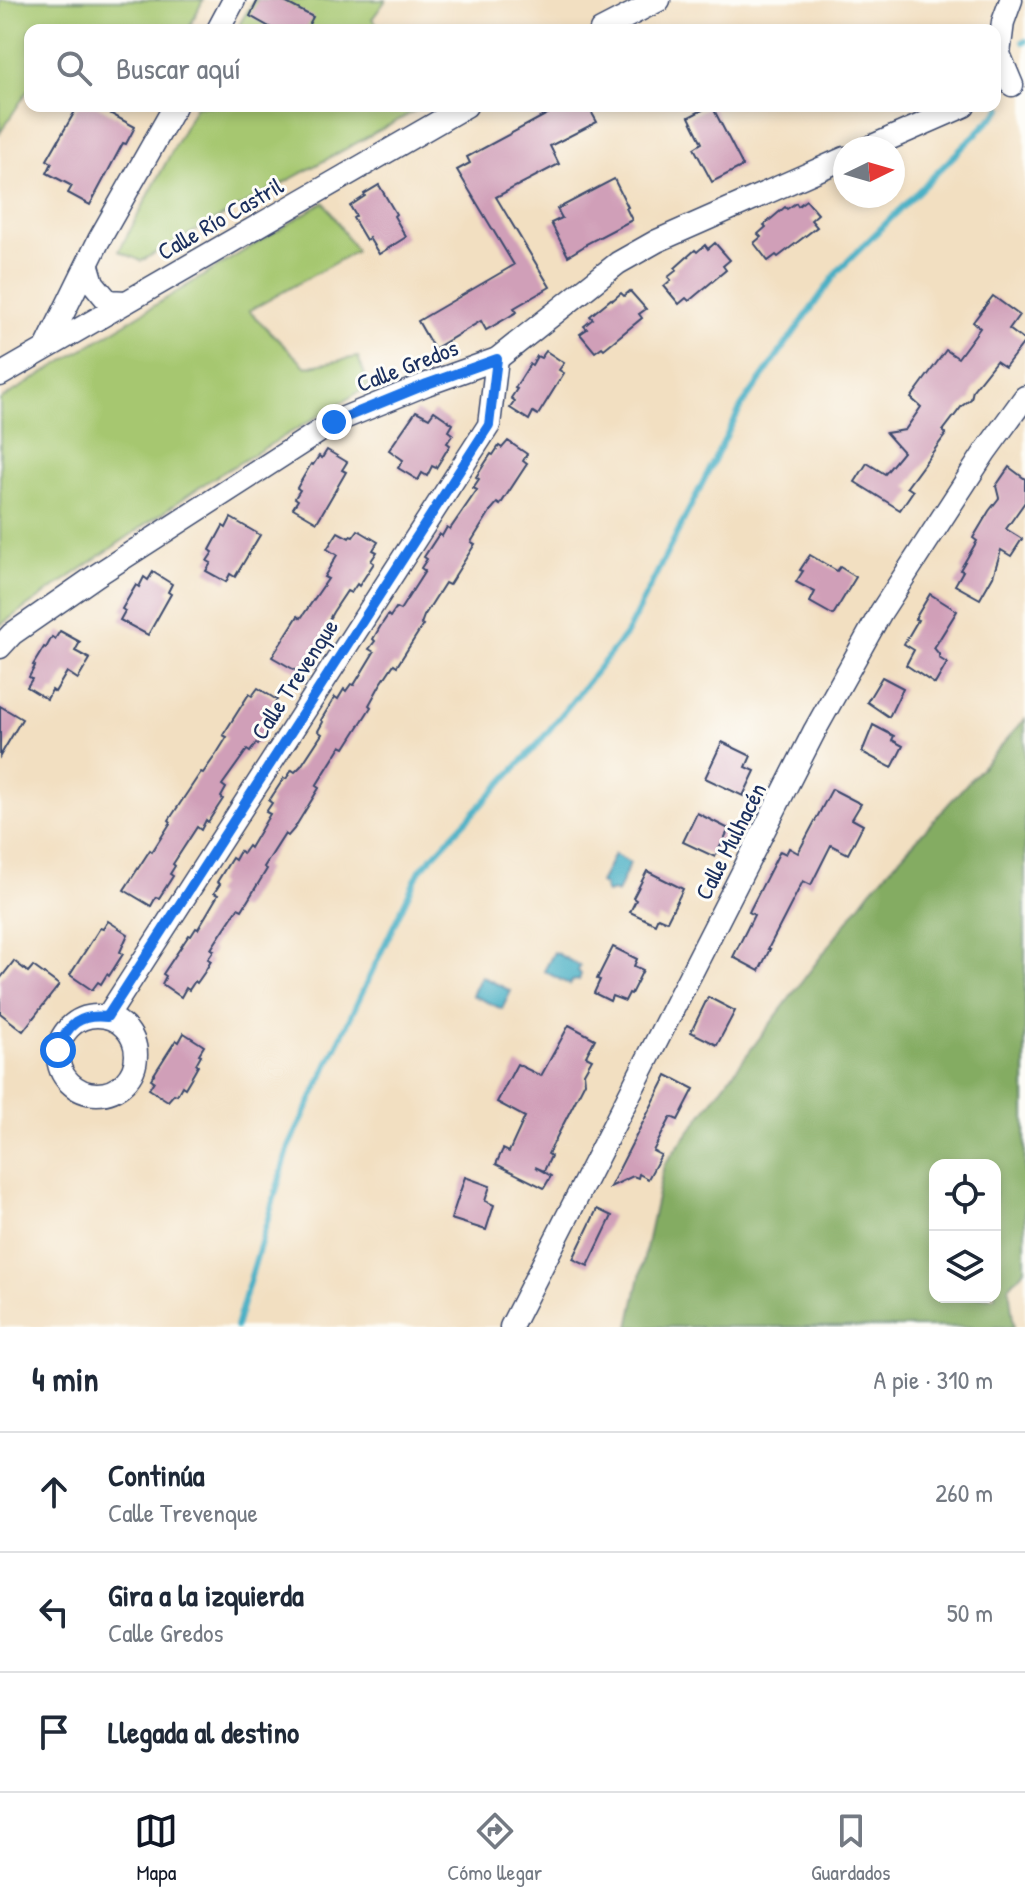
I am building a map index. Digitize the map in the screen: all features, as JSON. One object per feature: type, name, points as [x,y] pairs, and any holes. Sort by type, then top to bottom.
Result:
[{"type":"street","points":[[221,24],[234,0]]},
{"type":"street","points":[[613,24],[659,0]]},
{"type":"street","points":[[1001,38],[1011,0]]},
{"type":"street","points":[[1001,59],[1011,85]]},
{"type":"street","points":[[47,346],[99,240],[172,112]]},
{"type":"street","name":"Calle Río Castril","points":[[0,375],[456,112]]},
{"type":"street","points":[[895,136],[950,112]]},
{"type":"street","name":"Calle Gredos","points":[[0,647],[12,634],[97,575],[334,422],[497,359],[618,263],[657,241],[833,163]]},
{"type":"street","points":[[88,266],[93,283],[108,301],[126,302]]},
{"type":"street","name":"Calle Trevenque","points":[[107,1017],[489,425],[497,359]]},
{"type":"street","name":"Calle Mulhacén","points":[[511,1327],[815,730],[881,612],[985,452],[1025,397]]},
{"type":"green space","points":[[0,0],[203,0],[191,24],[24,24],[24,96],[0,133]]},
{"type":"green space","points":[[254,0],[386,0],[372,19],[377,24],[240,24]]},
{"type":"green space","points":[[193,112],[413,112],[141,261],[119,251]]},
{"type":"green space","points":[[324,202],[356,251],[249,311],[306,367],[358,357],[369,386],[207,482],[0,625],[0,400]]},
{"type":"green space","points":[[1025,719],[1025,1269],[1009,1287],[1014,1327],[629,1327],[664,1165],[871,890]]},
{"type":"water","points":[[614,854],[630,863],[617,893],[607,893],[600,883]]},
{"type":"water","points":[[554,952],[580,966],[579,980],[572,981],[570,985],[544,971]]},
{"type":"water","points":[[481,976],[511,991],[502,1009],[472,995]]},
{"type":"building","points":[[258,0],[281,0],[313,17],[309,24],[264,24],[250,16]]},
{"type":"building","points":[[75,112],[108,112],[135,127],[90,205],[68,193],[72,186],[47,173],[52,163],[47,160]]},
{"type":"building","points":[[551,112],[591,112],[597,122],[550,146],[559,164],[496,197],[550,287],[514,308],[517,312],[486,330],[481,321],[434,349],[418,321],[514,265],[457,170],[470,163],[467,157]]},
{"type":"building","points":[[699,112],[715,112],[743,166],[712,182],[694,148],[702,143],[689,117]]},
{"type":"building","points":[[614,179],[632,220],[568,256],[551,223],[562,218],[557,209]]},
{"type":"building","points":[[379,185],[406,237],[379,254],[369,238],[366,240],[350,206]]},
{"type":"building","points":[[806,200],[818,214],[811,220],[817,227],[778,257],[776,255],[768,261],[754,243],[761,237],[758,234],[785,207],[787,209],[796,203],[798,206]]},
{"type":"building","points":[[715,243],[730,260],[723,266],[726,270],[689,301],[686,298],[679,304],[664,286],[671,280],[668,277],[695,250],[697,252],[705,245],[708,249]]},
{"type":"building","points":[[630,291],[646,309],[639,314],[642,318],[604,349],[602,347],[595,352],[580,334],[587,329],[584,326],[593,319],[590,316],[611,299]]},
{"type":"building","points":[[993,296],[1019,315],[1009,329],[1025,341],[1005,367],[996,361],[973,390],[971,399],[943,431],[946,434],[907,487],[913,491],[900,510],[855,482],[867,463],[885,474],[903,452],[886,433],[905,430],[921,407],[911,398],[946,350],[958,358],[980,328],[973,322]]},
{"type":"building","points":[[546,351],[564,363],[559,370],[564,373],[538,415],[533,412],[529,420],[510,408],[515,401],[511,398],[530,364]]},
{"type":"building","points":[[416,411],[429,418],[434,411],[453,424],[449,431],[453,434],[447,443],[450,445],[436,468],[432,466],[427,476],[422,473],[418,480],[398,468],[403,460],[389,450]]},
{"type":"building","points":[[508,441],[527,454],[523,461],[527,464],[500,505],[497,503],[491,510],[471,542],[475,544],[449,585],[445,583],[397,666],[394,664],[380,685],[369,705],[371,707],[345,748],[341,746],[294,829],[288,836],[285,834],[242,910],[238,908],[211,949],[214,950],[208,959],[211,961],[204,973],[189,990],[186,988],[181,997],[162,984],[166,976],[163,974],[189,935],[198,929],[218,895],[214,893],[220,884],[217,882],[232,858],[235,860],[240,851],[243,853],[248,846],[250,848],[270,814],[266,812],[272,803],[269,801],[284,778],[301,766],[322,734],[318,731],[323,722],[321,720],[335,697],[338,699],[344,689],[346,691],[351,684],[354,685],[374,652],[369,649],[380,627],[396,608],[400,610],[425,571],[421,568],[427,559],[424,557],[439,534],[442,536],[447,527],[450,529],[477,490],[473,488],[479,479],[476,477],[491,454]]},
{"type":"building","points":[[327,450],[347,462],[342,470],[346,472],[317,522],[293,508],[300,490],[297,488],[311,464],[319,456],[322,458]]},
{"type":"building","points":[[1009,467],[1025,479],[1025,502],[1006,529],[1022,539],[1011,556],[1001,550],[993,576],[980,599],[955,585],[977,541],[973,538],[999,498],[996,486]]},
{"type":"building","points":[[231,518],[260,535],[235,577],[230,574],[226,582],[206,571],[211,563],[207,561],[213,552],[210,550]]},
{"type":"building","points":[[358,530],[378,542],[373,550],[377,552],[371,561],[374,563],[359,586],[357,584],[351,593],[347,591],[323,630],[326,632],[320,641],[323,643],[300,673],[272,657],[298,616],[301,618],[328,579],[324,577],[337,555],[327,549],[338,532],[349,538]]},
{"type":"building","points":[[810,555],[837,571],[840,567],[856,577],[833,615],[810,602],[815,592],[796,582]]},
{"type":"building","points":[[153,572],[172,584],[168,592],[171,594],[148,635],[120,620],[125,611],[122,609],[136,585],[139,587],[144,577],[148,580]]},
{"type":"building","points":[[930,594],[957,611],[934,648],[939,658],[947,663],[935,684],[906,665],[914,650],[904,644]]},
{"type":"building","points":[[60,631],[80,642],[75,651],[90,659],[78,679],[67,672],[47,699],[27,687],[32,679],[29,677],[33,665],[44,647]]},
{"type":"building","points":[[882,677],[903,688],[889,717],[867,702]]},
{"type":"building","points":[[258,688],[277,700],[272,708],[276,711],[270,720],[273,721],[258,745],[256,743],[250,752],[247,750],[222,785],[226,788],[221,797],[223,799],[201,830],[197,827],[173,864],[175,866],[170,874],[173,876],[151,906],[124,890],[150,850],[152,852],[201,772],[217,753],[227,737],[223,735],[249,694],[252,696]]},
{"type":"building","points":[[0,706],[22,719],[0,756]]},
{"type":"building","points":[[873,725],[894,736],[892,740],[903,746],[892,768],[862,752]]},
{"type":"building","points":[[722,742],[751,756],[746,767],[755,771],[743,796],[705,778]]},
{"type":"building","points":[[832,789],[861,804],[852,819],[863,825],[848,854],[831,845],[811,885],[803,881],[759,971],[733,957],[754,915],[749,912],[780,851],[786,854],[789,848],[798,853]]},
{"type":"building","points":[[697,813],[729,829],[715,857],[683,842]]},
{"type":"building","points":[[647,871],[683,889],[667,921],[658,917],[655,924],[630,912],[636,900],[633,898]]},
{"type":"building","points":[[108,921],[128,934],[120,952],[123,954],[109,976],[107,974],[101,984],[98,982],[92,990],[70,975],[100,928],[103,929]]},
{"type":"building","points":[[613,947],[637,959],[634,966],[643,970],[625,1001],[612,996],[610,1001],[594,993],[600,980],[597,979]]},
{"type":"building","points":[[14,961],[28,972],[33,966],[59,985],[23,1031],[0,1013],[0,979]]},
{"type":"building","points":[[708,997],[735,1011],[717,1045],[691,1032]]},
{"type":"building","points":[[569,1025],[595,1039],[586,1056],[592,1059],[584,1073],[585,1082],[548,1154],[551,1156],[544,1171],[535,1167],[551,1176],[544,1188],[496,1164],[503,1149],[509,1152],[525,1117],[497,1102],[517,1064],[541,1076]]},
{"type":"building","points":[[184,1033],[204,1046],[196,1064],[198,1066],[185,1088],[182,1086],[177,1095],[174,1094],[168,1101],[149,1089],[154,1081],[151,1079],[176,1040],[179,1042]]},
{"type":"building","points":[[667,1075],[694,1089],[678,1120],[671,1117],[653,1151],[661,1155],[648,1179],[639,1174],[638,1178],[633,1176],[610,1187]]},
{"type":"building","points":[[465,1177],[490,1186],[485,1201],[494,1205],[486,1230],[451,1219]]},
{"type":"building","points":[[597,1209],[612,1216],[588,1266],[573,1259]]},
{"type":"waterway","points":[[236,1327],[289,1147],[420,870],[538,744],[626,634],[741,407],[838,271],[998,112]]},
{"type":"route","points":[[58,1050],[70,1026],[81,1019],[107,1017],[489,425],[497,359],[334,422]]}]
